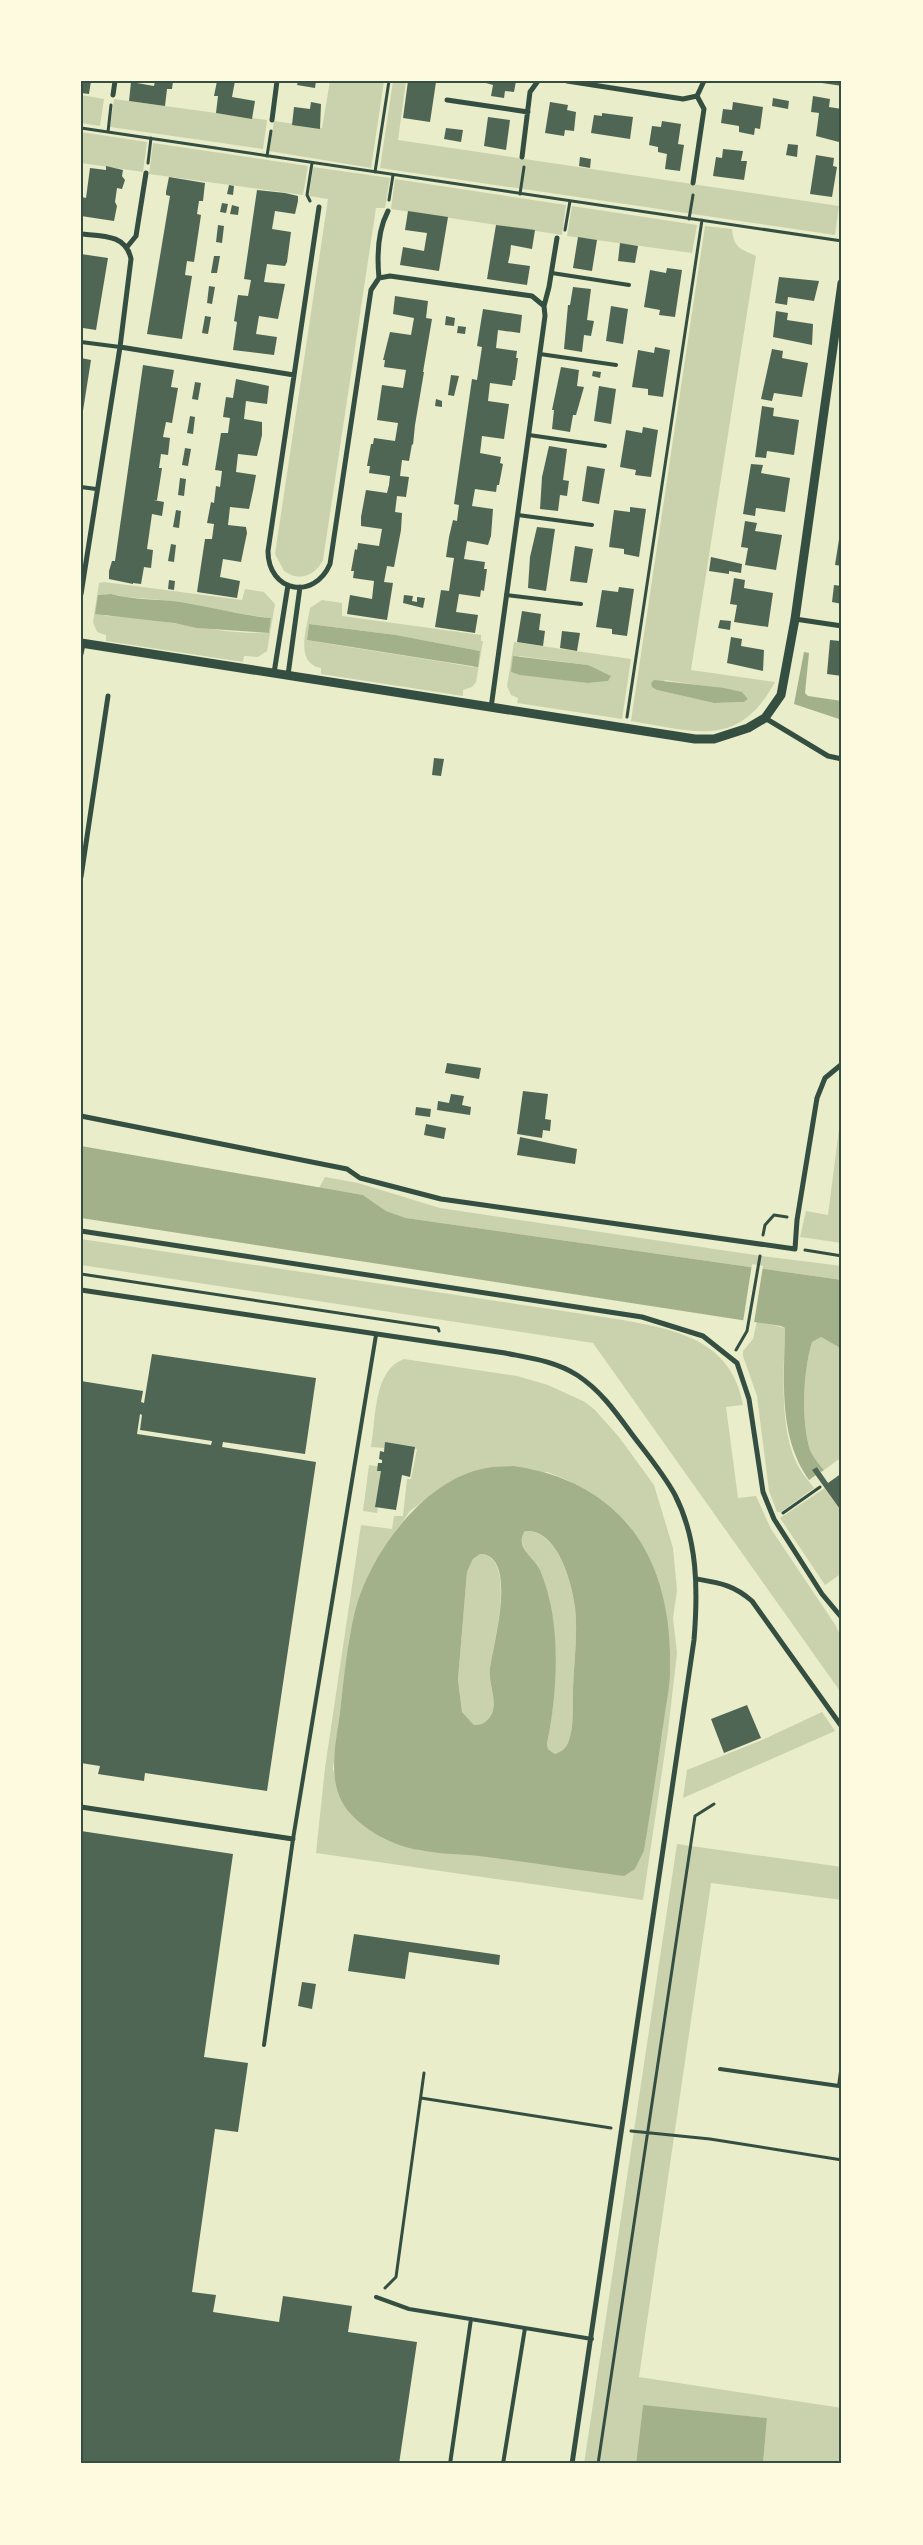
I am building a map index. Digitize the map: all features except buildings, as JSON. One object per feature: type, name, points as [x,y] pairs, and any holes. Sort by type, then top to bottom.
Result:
[{"type":"street","points":[[113,95],[115,81]]},
{"type":"street","points":[[272,120],[277,81]]},
{"type":"street","points":[[522,158],[530,92],[538,81]]},
{"type":"street","points":[[567,81],[683,99],[697,96]]},
{"type":"street","points":[[697,96],[704,81]]},
{"type":"street","points":[[693,183],[704,109],[697,96]]},
{"type":"street","points":[[447,100],[528,112]]},
{"type":"street","points":[[127,247],[136,236],[146,173]]},
{"type":"street","points":[[318,207],[268,551],[268,564],[273,575],[288,585],[300,587],[319,582],[326,574],[330,564],[371,290],[379,278],[378,263],[383,220],[388,211]]},
{"type":"street","points":[[81,234],[116,238],[127,247],[131,259],[120,347],[96,488],[81,594]]},
{"type":"street","points":[[491,708],[540,354],[545,316],[544,306],[552,273],[557,238]]},
{"type":"street","points":[[379,278],[390,276],[532,296],[544,306]]},
{"type":"street","points":[[81,654],[82,644],[625,728],[714,740],[732,735],[765,718],[781,695],[795,619],[837,344],[842,283]]},
{"type":"street","points":[[120,347],[294,375]]},
{"type":"street","points":[[274,673],[288,585]]},
{"type":"street","points":[[288,675],[300,587]]},
{"type":"street","points":[[795,619],[842,626]]},
{"type":"street","points":[[81,877],[108,696]]},
{"type":"street","points":[[765,718],[828,756],[842,759]]},
{"type":"street","points":[[81,1116],[347,1169],[360,1178],[441,1199],[796,1249],[798,1220],[818,1098],[825,1078],[842,1064]]},
{"type":"street","points":[[81,1231],[642,1317],[703,1336],[731,1356],[737,1363],[749,1399],[763,1492],[774,1519],[822,1594],[842,1618]]},
{"type":"street","points":[[81,1290],[505,1354],[558,1365],[577,1375],[602,1394],[655,1464],[675,1495],[690,1543],[697,1579],[694,1640],[572,2464]]},
{"type":"street","points":[[697,1579],[721,1583],[740,1590],[752,1601],[842,1727]]},
{"type":"street","points":[[81,1807],[293,1839]]},
{"type":"lane","points":[[552,273],[629,285]]},
{"type":"lane","points":[[81,342],[120,347]]},
{"type":"lane","points":[[540,354],[616,365]]},
{"type":"lane","points":[[529,435],[605,446]]},
{"type":"lane","points":[[81,486],[96,488]]},
{"type":"lane","points":[[518,515],[592,525]]},
{"type":"lane","points":[[506,594],[581,604]]},
{"type":"lane","points":[[264,2045],[293,1839],[376,1335]]},
{"type":"lane","points":[[720,2069],[839,2086],[842,2064]]},
{"type":"lane","points":[[376,2297],[409,2309],[592,2339]]},
{"type":"lane","points":[[450,2464],[471,2319]]},
{"type":"lane","points":[[503,2464],[525,2328]]},
{"type":"path","points":[[375,172],[389,81]]},
{"type":"path","points":[[108,132],[113,95]]},
{"type":"path","points":[[268,156],[272,120]]},
{"type":"path","points":[[81,128],[842,241]]},
{"type":"path","points":[[146,173],[151,138]]},
{"type":"path","points":[[520,194],[525,159],[522,158]]},
{"type":"path","points":[[312,162],[307,196],[309,201],[318,207]]},
{"type":"path","points":[[388,211],[393,175]]},
{"type":"path","points":[[689,218],[695,184],[693,183]]},
{"type":"path","points":[[557,238],[565,235],[570,201]]},
{"type":"path","points":[[625,728],[702,220]]},
{"type":"path","points":[[761,1243],[765,1225],[774,1216],[798,1220]]},
{"type":"path","points":[[796,1249],[842,1256]]},
{"type":"path","points":[[731,1356],[745,1337],[758,1263]]},
{"type":"path","points":[[81,1274],[438,1328],[444,1345]]},
{"type":"path","points":[[774,1519],[820,1487]]},
{"type":"path","points":[[598,2464],[695,1816],[714,1804]]},
{"type":"path","points":[[376,2297],[396,2277],[424,2073]]},
{"type":"path","points":[[800,2153],[842,2160]]},
{"type":"shaded area","points":[[330,81],[384,81],[371,168],[269,151],[274,121],[322,128]]},
{"type":"shaded area","points":[[393,81],[406,81],[398,140],[839,206],[835,235],[380,168]]},
{"type":"shaded area","points":[[81,95],[104,99],[100,126],[81,123]]},
{"type":"shaded area","points":[[114,99],[267,120],[263,149],[110,127]]},
{"type":"shaded area","points":[[81,132],[147,142],[143,172],[81,163]]},
{"type":"shaded area","points":[[153,143],[308,166],[303,195],[149,174]]},
{"type":"shaded area","points":[[313,167],[390,178],[385,208],[376,208],[323,560],[316,570],[301,577],[284,571],[275,554],[328,199],[309,196]]},
{"type":"shaded area","points":[[395,179],[566,205],[562,235],[391,209]]},
{"type":"shaded area","points":[[572,206],[697,225],[692,253],[567,236]]},
{"type":"shaded area","points":[[705,226],[732,229],[734,240],[738,247],[756,256],[691,670],[775,682],[761,704],[746,718],[730,727],[713,731],[695,731],[631,721]],"holes":[[[665,680],[742,692],[748,699],[744,702],[714,703],[657,690]]]},
{"type":"shaded area","points":[[104,582],[242,600],[245,589],[264,592],[275,604],[267,651],[258,657],[244,656],[243,662],[106,641],[106,635],[97,632],[93,622],[99,583]],"holes":[[[111,594],[168,601],[271,618],[269,633],[228,631],[146,619],[105,616],[98,595]]]},
{"type":"shaded area","points":[[111,594],[180,602],[271,618],[269,633],[197,628],[174,623],[95,614],[98,595]]},
{"type":"shaded area","points":[[322,600],[342,603],[342,616],[481,635],[481,641],[483,641],[476,682],[472,687],[463,690],[463,696],[321,674],[321,668],[313,665],[307,659],[305,652],[305,634],[310,608]],"holes":[[[309,624],[396,635],[480,651],[473,667],[307,640]]]},
{"type":"shaded area","points":[[309,624],[396,635],[480,651],[478,667],[307,640]]},
{"type":"shaded area","points":[[514,642],[631,659],[622,719],[517,703],[518,698],[511,695],[507,686]],"holes":[[[519,656],[588,665],[608,681],[588,683],[511,672]]]},
{"type":"shaded area","points":[[804,652],[809,653],[805,693],[808,696],[842,701],[842,720],[794,704]]},
{"type":"shaded area","points":[[513,656],[588,665],[611,676],[608,681],[588,683],[520,675],[511,672]]},
{"type":"shaded area","points":[[654,680],[724,688],[742,692],[748,699],[744,702],[714,703],[657,690],[652,687],[651,683]]},
{"type":"shaded area","points":[[842,1106],[842,1243],[800,1237],[806,1211],[828,1215]]},
{"type":"shaded area","points":[[81,1146],[363,1195],[386,1211],[406,1218],[842,1280],[842,1349],[821,1337],[812,1342],[805,1381],[804,1411],[807,1438],[811,1453],[824,1470],[821,1472],[817,1467],[813,1470],[816,1475],[809,1480],[799,1463],[792,1445],[785,1407],[785,1328],[781,1326],[81,1218]]},
{"type":"shaded area","points":[[325,1177],[358,1183],[440,1208],[755,1255],[842,1266],[842,1280],[406,1218],[386,1211],[363,1195],[319,1188]]},
{"type":"shaded area","points":[[81,1239],[623,1320],[663,1328],[700,1342],[715,1353],[727,1366],[737,1383],[743,1405],[726,1407],[738,1498],[756,1496],[771,1529],[836,1626],[842,1639],[842,1694],[593,1343],[81,1265]]},
{"type":"shaded area","points":[[757,1321],[785,1328],[784,1396],[787,1431],[796,1462],[814,1488],[781,1512],[777,1512],[769,1491],[757,1396],[743,1356],[743,1351],[753,1339]]},
{"type":"shaded area","points":[[821,1337],[842,1349],[842,1457],[824,1470],[810,1450],[804,1411],[805,1381],[809,1354],[812,1342]]},
{"type":"shaded area","points":[[404,1359],[517,1376],[548,1385],[585,1402],[595,1410],[619,1437],[654,1485],[673,1548],[677,1590],[673,1618],[677,1653],[668,1731],[643,1900],[316,1853],[325,1768],[361,1525],[392,1529],[394,1516],[403,1516],[407,1479],[411,1479],[417,1449],[386,1444],[385,1448],[371,1447],[375,1410],[381,1384],[386,1373]],"holes":[[[547,1472],[583,1488],[603,1501],[631,1528],[663,1729],[644,1851],[635,1869],[418,1850],[384,1839],[370,1830],[341,1799],[333,1769],[349,1639],[356,1609],[380,1554],[410,1511],[430,1496]]]},
{"type":"shaded area","points":[[369,1465],[383,1467],[377,1513],[363,1511]]},
{"type":"shaded area","points":[[513,1466],[552,1475],[586,1489],[613,1509],[635,1534],[651,1562],[663,1595],[669,1632],[669,1689],[644,1851],[635,1869],[624,1876],[410,1848],[391,1842],[364,1826],[350,1813],[342,1802],[337,1790],[334,1764],[335,1751],[352,1623],[362,1589],[373,1566],[403,1522],[422,1502],[442,1486],[464,1475],[490,1467]],"holes":[[[525,1531],[536,1532],[546,1538],[554,1547],[566,1571],[575,1607],[576,1637],[571,1732],[566,1747],[555,1754],[548,1749],[547,1744],[554,1701],[555,1634],[547,1590],[540,1570],[523,1547],[522,1537]],[[480,1554],[492,1558],[498,1569],[501,1584],[501,1603],[490,1668],[494,1700],[493,1710],[486,1721],[482,1724],[474,1725],[462,1712],[458,1680],[467,1572],[473,1559]]]},
{"type":"shaded area","points":[[825,1488],[842,1512],[842,1573],[825,1585],[780,1518]]},
{"type":"shaded area","points":[[525,1531],[536,1533],[546,1539],[554,1548],[566,1571],[575,1607],[576,1637],[571,1732],[566,1747],[555,1754],[548,1749],[547,1744],[555,1689],[556,1659],[554,1634],[538,1570],[523,1547],[522,1537]]},
{"type":"shaded area","points":[[480,1554],[491,1559],[498,1569],[501,1585],[498,1622],[490,1668],[494,1705],[486,1721],[482,1724],[474,1725],[462,1712],[458,1680],[467,1572],[473,1559]]},
{"type":"shaded area","points":[[822,1712],[835,1731],[683,1798],[687,1770],[762,1740]]},
{"type":"shaded area","points":[[677,1844],[842,1867],[842,1900],[711,1883],[639,2377],[842,2408],[842,2464],[763,2464],[767,2418],[643,2406],[636,2464],[584,2464]]},
{"type":"shaded area","points":[[643,2405],[767,2418],[763,2464],[636,2464]]},
{"type":"pier","points":[[752,1264],[763,1266],[754,1323],[743,1322]]}]
